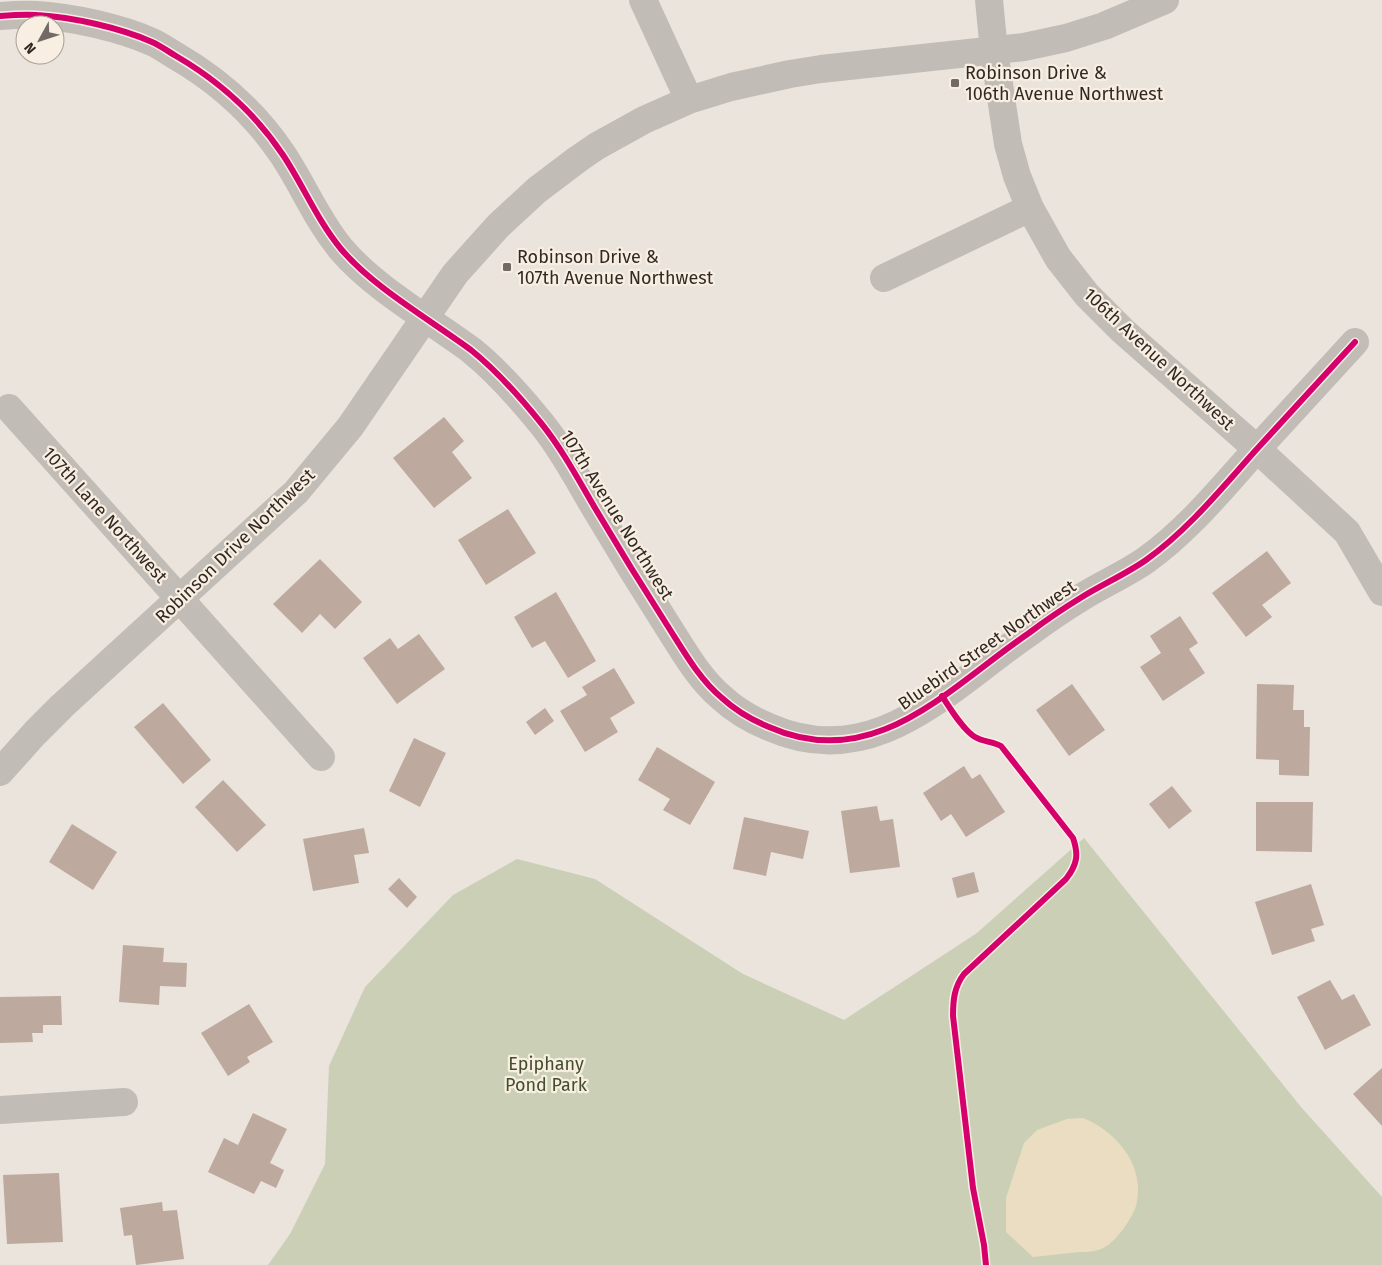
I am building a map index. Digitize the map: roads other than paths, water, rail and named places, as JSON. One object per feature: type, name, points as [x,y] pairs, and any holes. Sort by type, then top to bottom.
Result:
[{"type":"street","points":[[643,0],[689,100]]},
{"type":"street","name":"106th Avenue Northwest","points":[[989,0],[994,51],[1008,144],[1017,176],[1030,208],[1058,258],[1087,295],[1130,337],[1257,449],[1347,532],[1382,592]]},
{"type":"street","name":"Robinson Drive Northwest","points":[[0,772],[62,706],[290,498],[314,472],[350,427],[455,274],[498,226],[538,190],[597,146],[644,120],[689,100],[731,87],[790,74],[1024,47],[1066,38],[1104,26],[1165,0]]},
{"type":"street","name":"107th Avenue Northwest","points":[[0,16],[69,9],[113,29],[152,42],[195,67],[232,95],[259,123],[282,153],[322,222],[355,264],[476,354],[507,384],[546,429],[566,458],[677,642],[706,682],[721,698],[747,716],[784,734],[808,740]]},
{"type":"street","points":[[884,278],[1030,208]]},
{"type":"street","name":"Bluebird Street Northwest","points":[[808,740],[831,742],[864,737],[889,729],[912,717],[1080,598],[1146,560],[1197,516],[1356,342]]},
{"type":"street","name":"107th Lane Northwest","points":[[9,408],[321,757]]},
{"type":"street","points":[[0,1110],[124,1102]]},
{"type":"place","name":"Robinson Drive & 106th Avenue Northwest","points":[[955,83]]},
{"type":"place","name":"Robinson Drive & 107th Avenue Northwest","points":[[507,267]]},
{"type":"park label","name":"Epiphany Pond Park","points":[[546,1074]]}]
